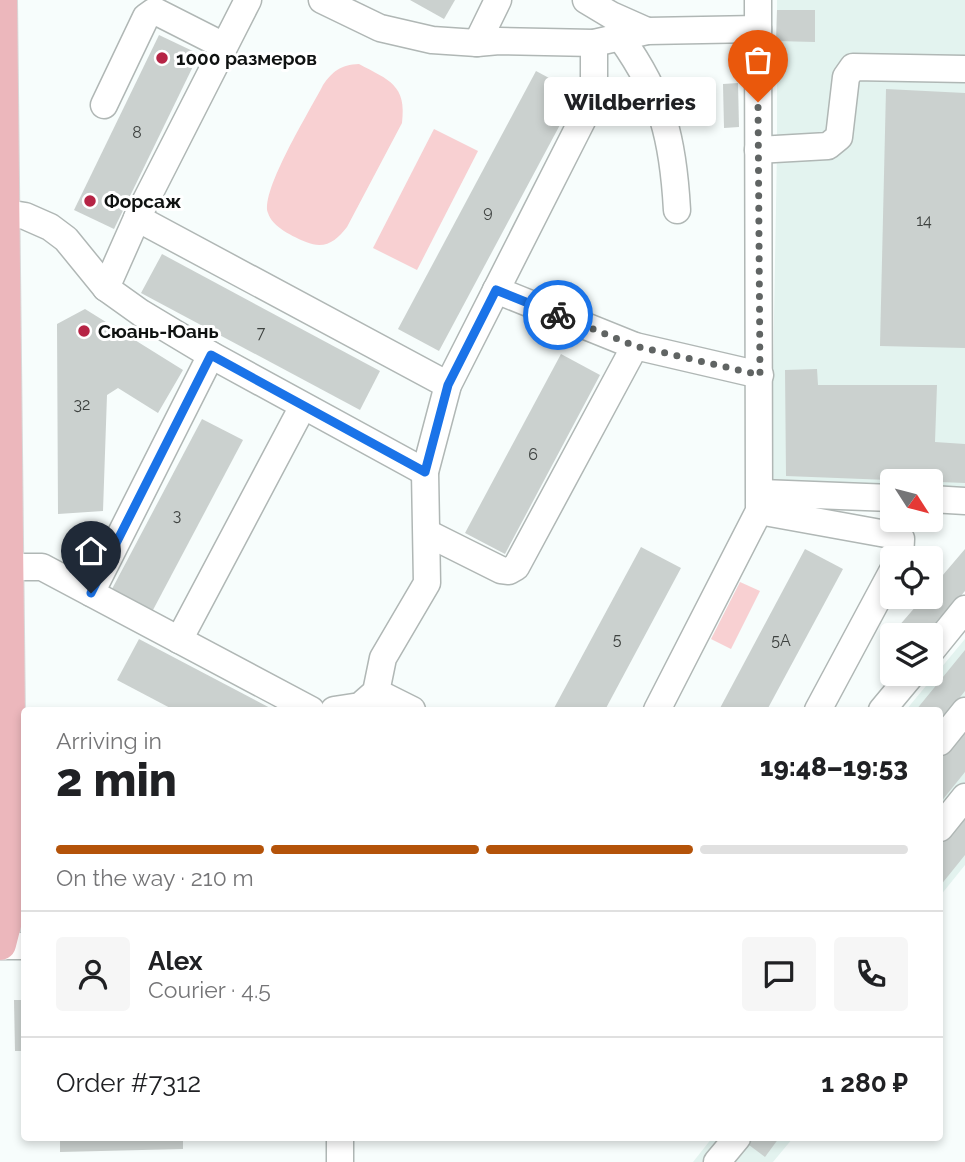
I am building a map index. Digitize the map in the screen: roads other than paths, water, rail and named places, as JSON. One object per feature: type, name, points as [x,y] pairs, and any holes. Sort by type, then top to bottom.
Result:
[{"type":"main road","points":[[0,945],[11,901],[17,724],[4,685],[7,567],[1,212],[1,0]]},
{"type":"street","points":[[106,288],[136,218],[248,0]]},
{"type":"street","points":[[322,0],[380,28],[432,40],[477,43],[594,43],[647,31],[758,29]]},
{"type":"street","points":[[477,43],[498,0]]},
{"type":"street","points":[[586,0],[647,31]]},
{"type":"street","points":[[658,707],[760,502],[758,0]]},
{"type":"street","points":[[104,105],[146,17],[153,12],[224,46]]},
{"type":"street","points":[[621,38],[647,79],[662,113],[674,163],[677,210]]},
{"type":"street","points":[[366,703],[383,658],[427,583],[425,472],[448,385],[594,97],[594,43]]},
{"type":"street","points":[[758,150],[828,146],[834,143],[839,137],[846,77],[853,67],[965,69]]},
{"type":"street","points":[[1,212],[25,216],[50,227],[66,239],[106,288],[141,313],[211,355],[425,472]]},
{"type":"street","points":[[136,218],[448,385]]},
{"type":"street","points":[[496,290],[635,346],[760,375]]},
{"type":"street","points":[[427,533],[501,570],[509,571],[516,567],[635,346]]},
{"type":"street","points":[[91,593],[211,355]]},
{"type":"street","points":[[179,640],[303,406]]},
{"type":"street","points":[[760,502],[880,498]]},
{"type":"street","points":[[943,500],[965,501]]},
{"type":"street","points":[[760,502],[897,536],[901,539],[901,546]]},
{"type":"street","points":[[7,567],[42,567],[305,707]]},
{"type":"street","points":[[820,707],[880,594]]},
{"type":"street","points":[[943,636],[965,609]]},
{"type":"street","points":[[884,707],[902,686]]},
{"type":"street","points":[[348,707],[366,703],[392,707]]},
{"type":"street","points":[[943,738],[965,711]]},
{"type":"street","points":[[943,824],[965,797]]},
{"type":"street","points":[[0,945],[21,946]]},
{"type":"street","points":[[340,1141],[340,1162]]},
{"type":"street","points":[[717,1162],[734,1141]]},
{"type":"place","name":"1000 размеров","points":[[162,58]]},
{"type":"place","name":"Wildberries","points":[[758,102]]},
{"type":"place","name":"Форсаж","points":[[90,201]]},
{"type":"place","name":"Сюань-Юань","points":[[84,331]]}]
